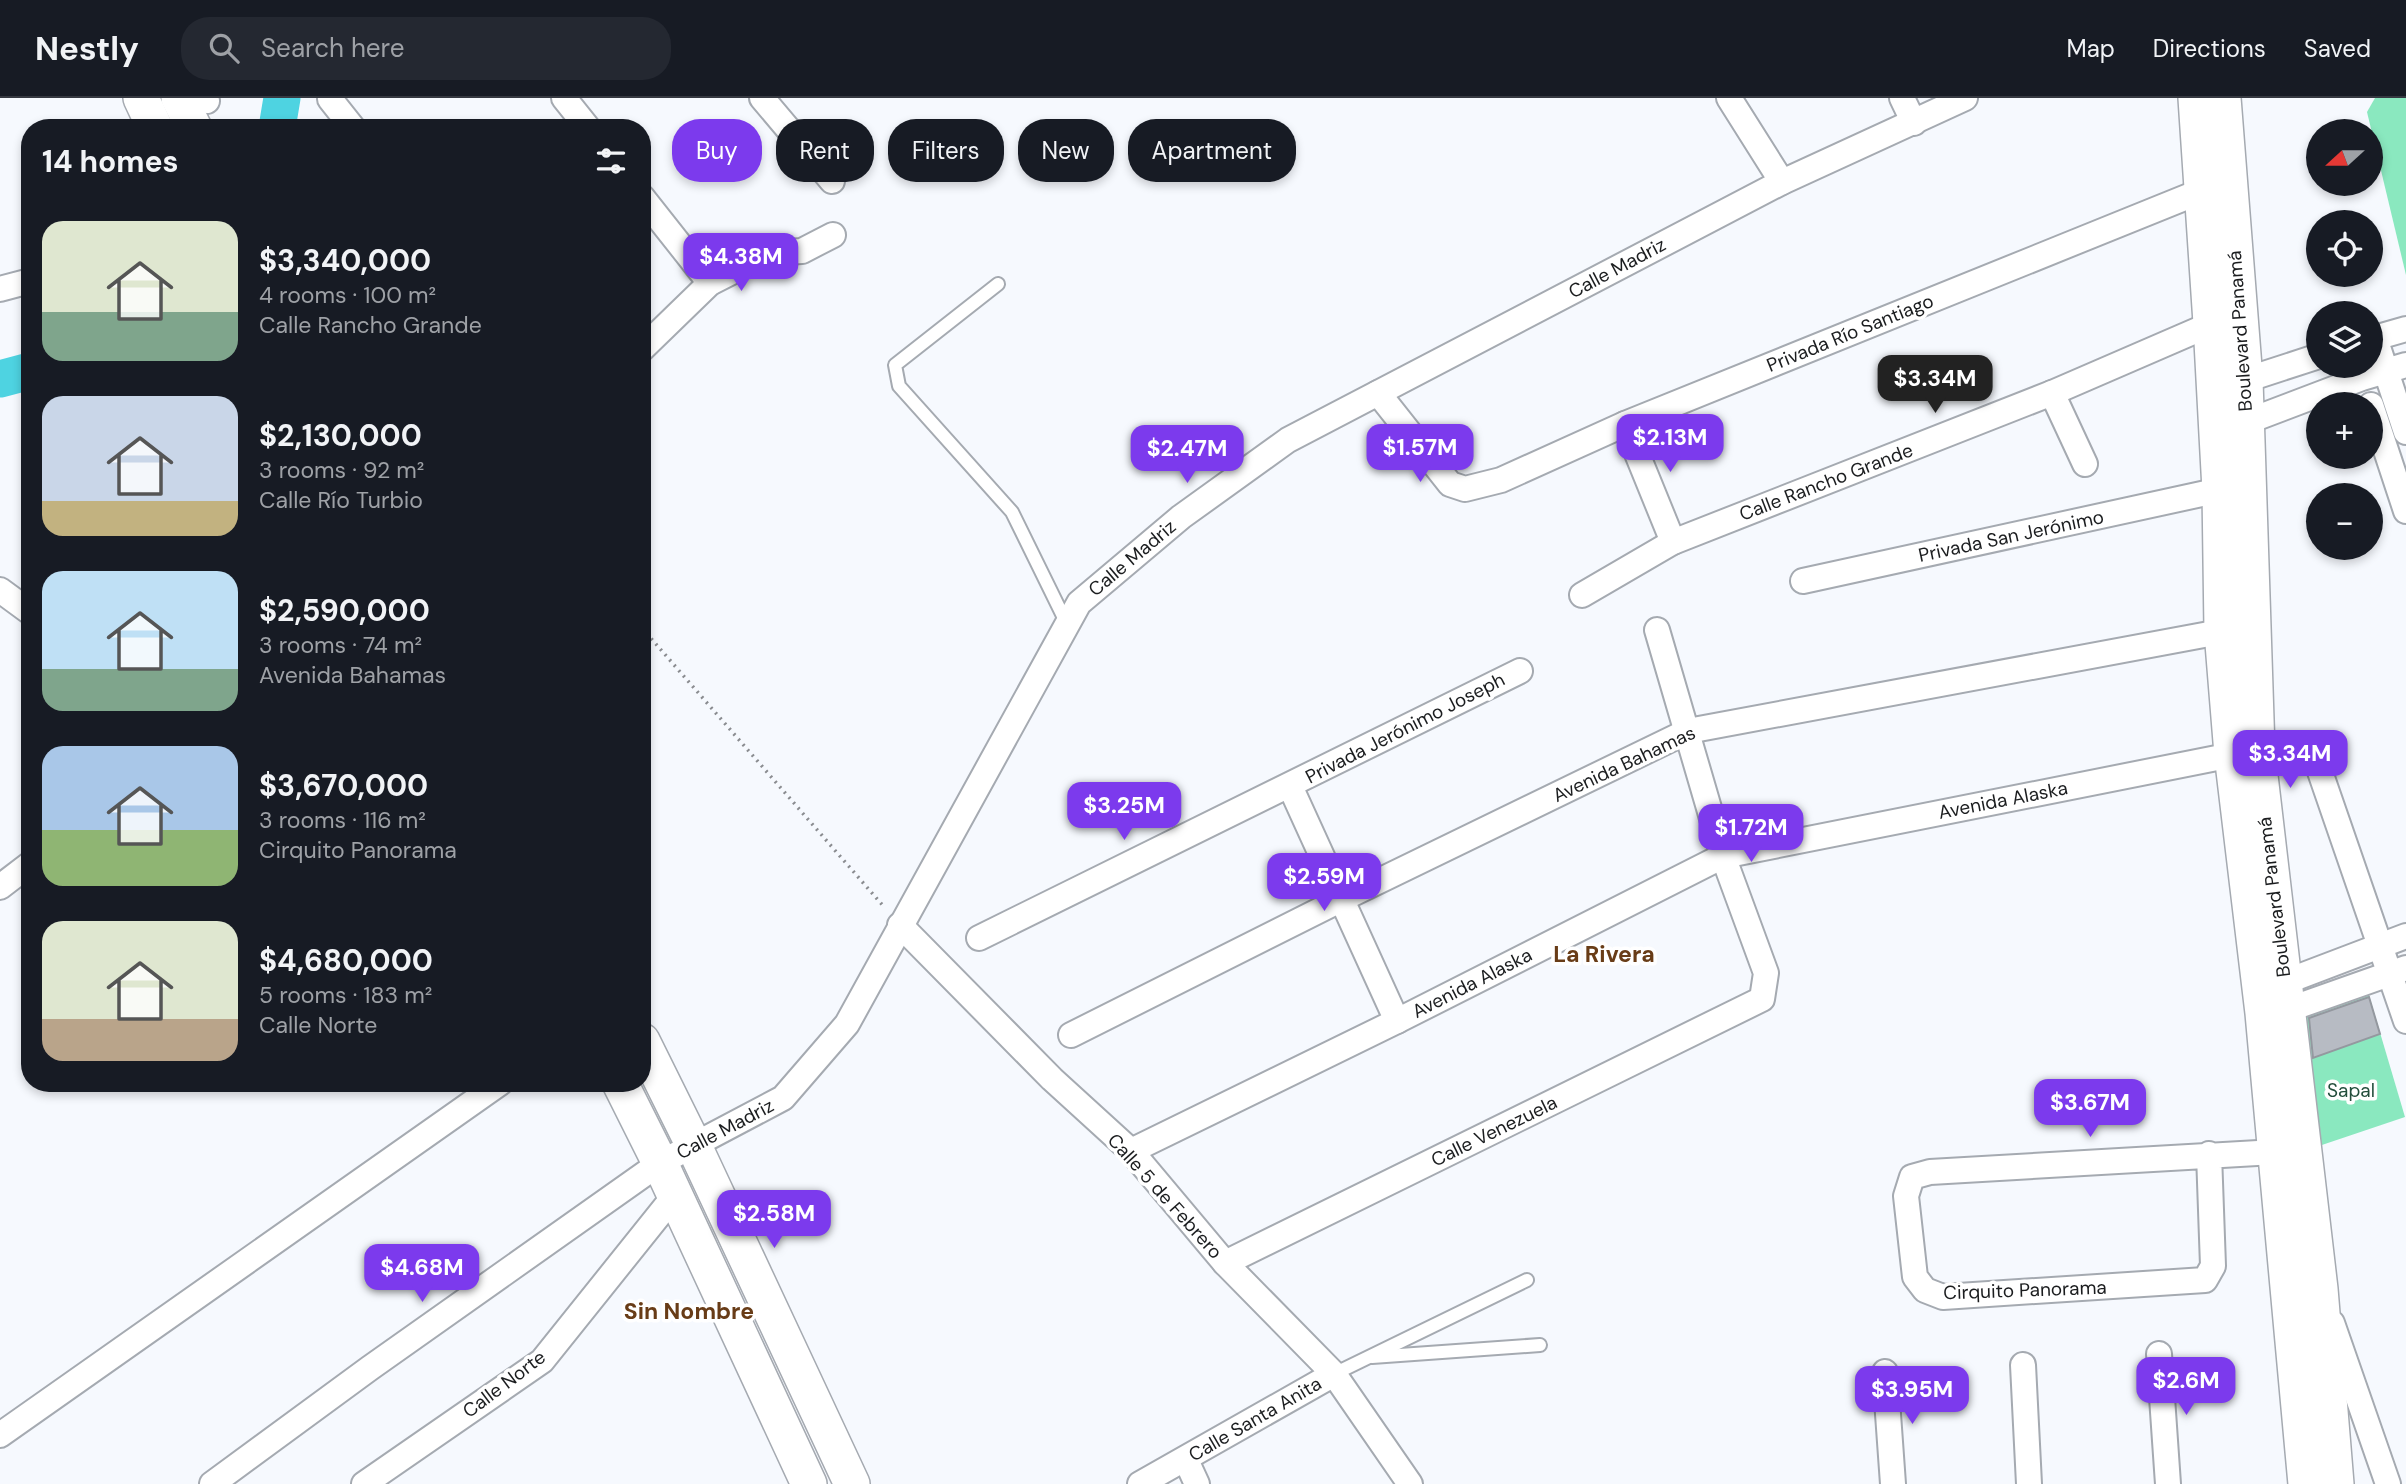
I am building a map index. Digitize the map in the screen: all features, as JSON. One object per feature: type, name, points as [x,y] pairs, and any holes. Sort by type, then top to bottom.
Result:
[{"type":"street","points":[[141,98],[151,119]]},
{"type":"street","points":[[564,98],[581,119]]},
{"type":"street","points":[[762,98],[780,119]]},
{"type":"street","points":[[1729,98],[1782,182]]},
{"type":"street","points":[[1902,98],[1914,123]]},
{"type":"street","name":"Calle Madriz","points":[[212,1484],[370,1368],[660,1163],[783,1098],[847,1024],[1079,603],[1181,517],[1289,440],[1782,182],[1965,98]]},
{"type":"street","name":"Boulevard Panamá","points":[[2196,98],[2216,185]]},
{"type":"street","name":"Boulevard Panamá","points":[[2223,98],[2216,185],[2229,385],[2244,752],[2274,998],[2289,1151],[2306,1484]]},
{"type":"street","points":[[330,99],[347,119]]},
{"type":"street","name":"Privada Río Santiago","points":[[1378,393],[1450,484],[1465,489],[1500,480],[1625,424],[2216,185]]},
{"type":"street","points":[[651,208],[710,283]]},
{"type":"street","points":[[651,340],[710,283],[769,253],[802,251],[833,235]]},
{"type":"street","points":[[0,289],[21,283]]},
{"type":"street","name":"Calle Rancho Grande","points":[[1582,595],[1673,542],[2052,393],[2225,318]]},
{"type":"street","points":[[2383,335],[2406,328]]},
{"type":"street","points":[[2229,385],[2306,360]]},
{"type":"street","points":[[2231,427],[2357,378]]},
{"type":"street","points":[[2382,378],[2406,432]]},
{"type":"street","points":[[2052,393],[2085,464]]},
{"type":"street","points":[[1625,424],[1673,542]]},
{"type":"street","name":"Boulevard Panamá","points":[[2231,427],[2220,490],[2237,629]]},
{"type":"street","points":[[2383,441],[2406,511]]},
{"type":"street","name":"Privada San Jerónimo","points":[[1803,581],[2220,490]]},
{"type":"street","points":[[0,590],[21,605]]},
{"type":"street","name":"Avenida Bahamas","points":[[1071,1035],[1342,899],[1688,731],[2237,629]]},
{"type":"street","points":[[1657,630],[1723,856]]},
{"type":"street","name":"Privada Jerónimo Joseph","points":[[979,938],[1520,671]]},
{"type":"street","name":"Avenida Alaska","points":[[1131,1152],[1723,856],[2244,752],[2295,748],[2317,763],[2381,946],[2398,971],[2406,1021]]},
{"type":"street","points":[[1290,786],[1397,1021]]},
{"type":"street","name":"Calle Venezuela","points":[[1225,1263],[1762,999],[1766,973],[1723,856]]},
{"type":"street","points":[[0,887],[21,871]]},
{"type":"street","name":"Calle 5 de Febrero","points":[[900,925],[1052,1079],[1131,1152],[1225,1263],[1334,1374],[1410,1484]]},
{"type":"street","points":[[2274,998],[2406,936]]},
{"type":"street","points":[[2274,998],[2398,971]]},
{"type":"street","points":[[651,1059],[852,1484]]},
{"type":"street","points":[[0,1435],[487,1092]]},
{"type":"street","points":[[621,1092],[660,1163],[809,1484]]},
{"type":"street","name":"Boulevard Panamá","points":[[2289,1151],[2320,1289],[2336,1484]]},
{"type":"street","name":"Cirquito Panorama","points":[[2209,1154],[2213,1266],[2205,1280],[1943,1297],[1925,1290],[1915,1277],[1906,1196],[1912,1177],[1930,1172],[2209,1154],[2289,1151]]},
{"type":"street","name":"Calle Norte","points":[[364,1484],[542,1361],[675,1195]]},
{"type":"street","points":[[2320,1289],[2388,1484]]},
{"type":"street","points":[[2159,1354],[2168,1484]]},
{"type":"street","points":[[2023,1365],[2029,1484]]},
{"type":"street","points":[[1885,1371],[1893,1484]]},
{"type":"street","name":"Calle Santa Anita","points":[[1140,1484],[1334,1374]]},
{"type":"street","points":[[1186,1460],[1197,1484]]},
{"type":"lane","points":[[998,284],[895,365],[899,386],[1012,512],[1068,625]]},
{"type":"lane","points":[[1334,1374],[1527,1280]]},
{"type":"lane","points":[[1366,1358],[1539,1345]]},
{"type":"path","points":[[651,638],[900,925]]},
{"type":"green space","points":[[2375,98],[2406,98],[2406,275],[2384,183],[2384,119],[2369,119],[2367,112]]},
{"type":"green space","name":"Sapal","points":[[2368,992],[2405,1117],[2310,1149],[2296,1017]]},
{"type":"building","points":[[2369,997],[2380,1034],[2313,1058],[2309,1018]]},
{"type":"waterway","points":[[278,119],[282,98]]},
{"type":"waterway","points":[[0,379],[21,373]]},
{"type":"district","name":"La Rivera","points":[[1604,954]]},
{"type":"district","name":"Sin Nombre","points":[[689,1311]]}]
